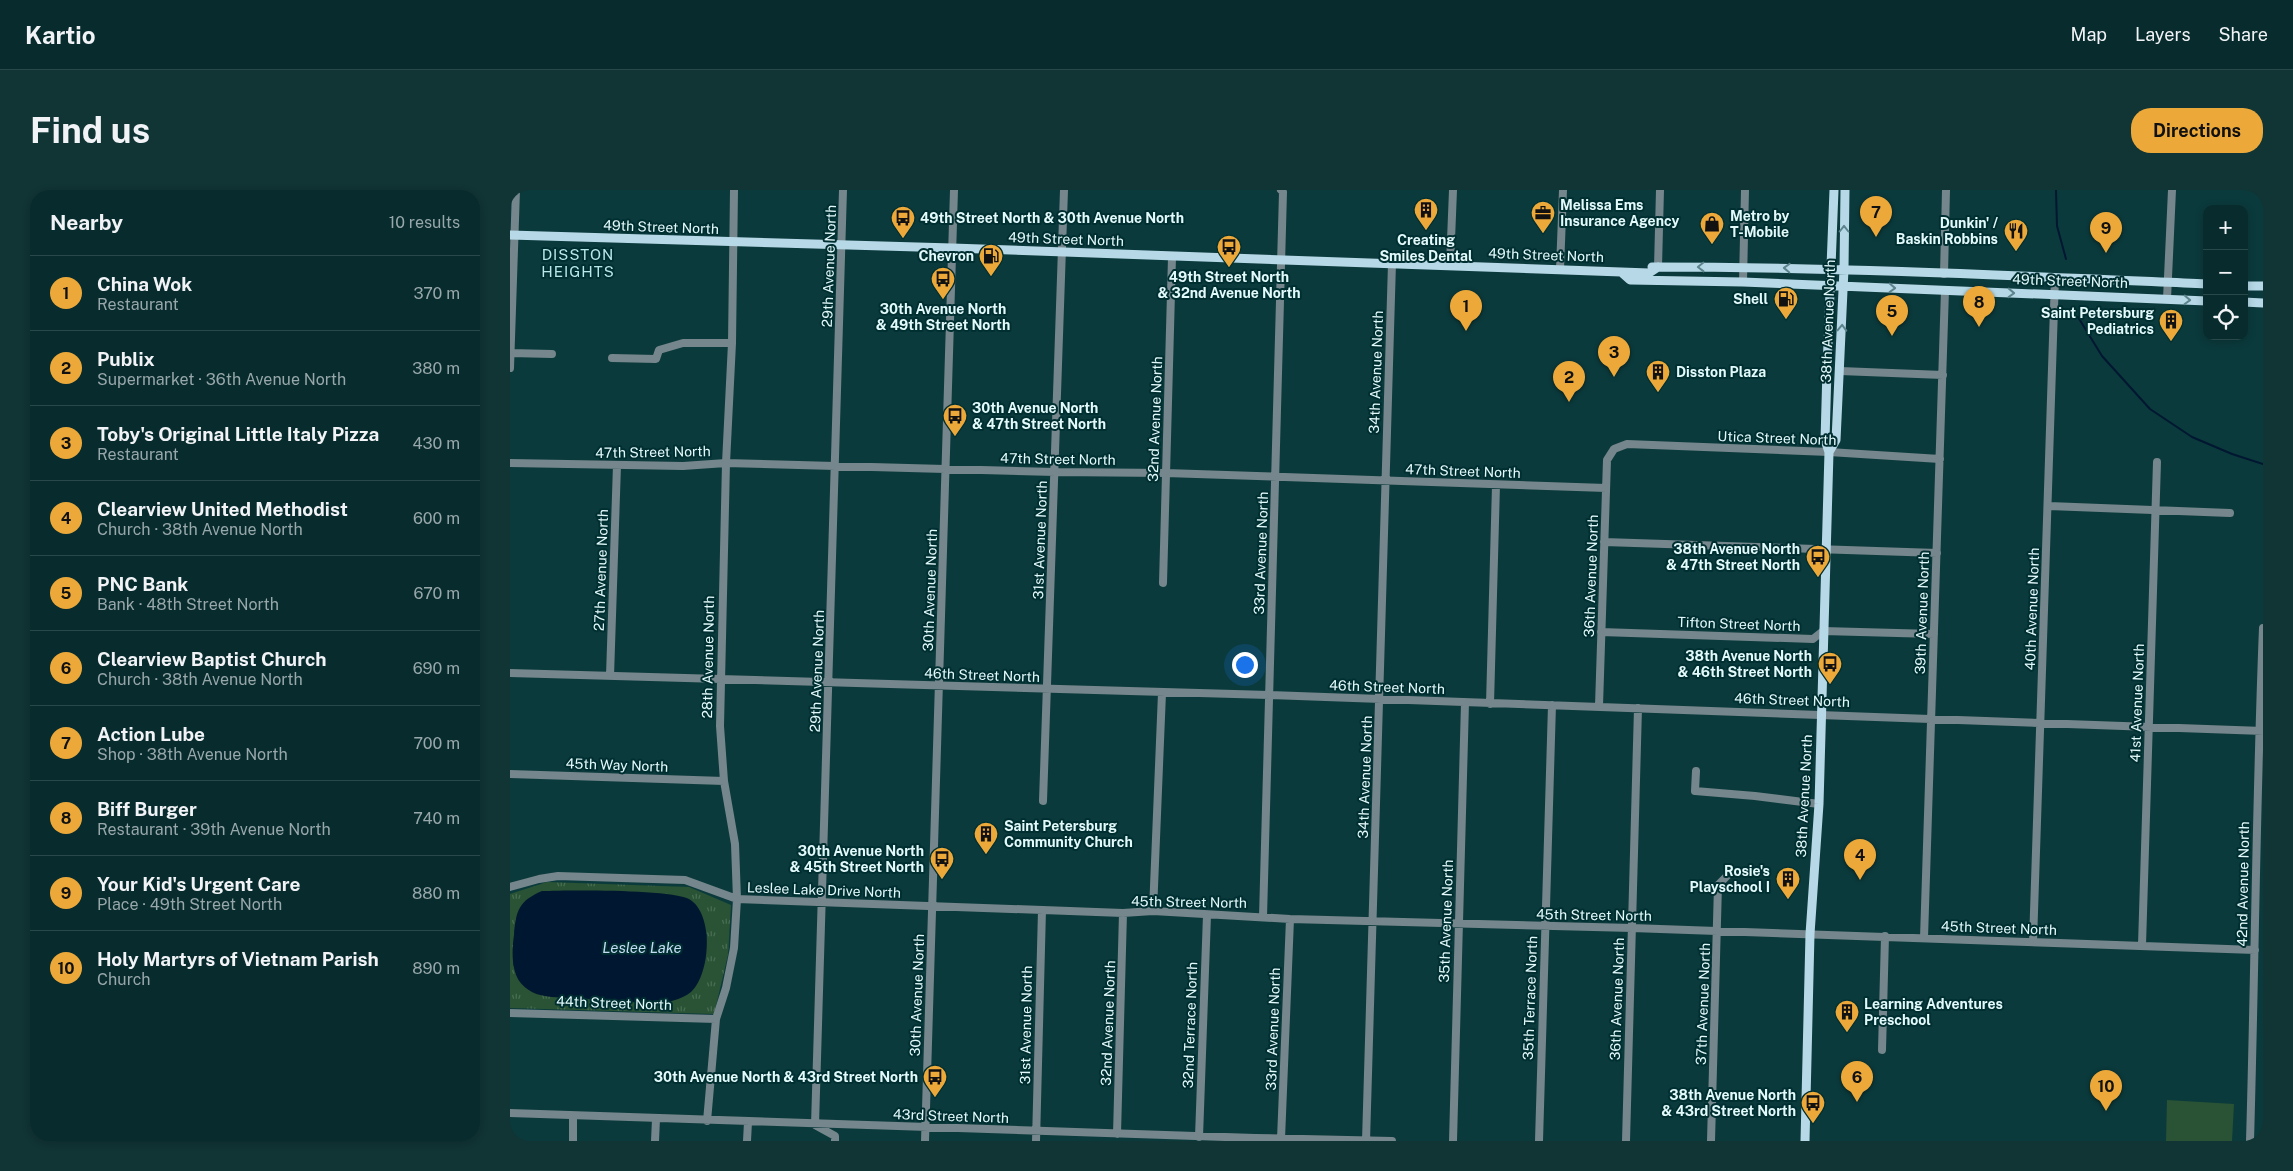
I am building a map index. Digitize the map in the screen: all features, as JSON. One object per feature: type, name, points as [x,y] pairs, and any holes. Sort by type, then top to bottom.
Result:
[{"type":"main road","name":"38th Avenue North","points":[[1805,1141],[1810,934],[1818,804],[1824,631],[1829,452],[1826,433],[1829,285],[1834,190]]},
{"type":"main road","name":"38th Avenue North","points":[[1829,452],[1836,440],[1844,269],[1845,190]]},
{"type":"main road","name":"49th Street North","points":[[512,235],[952,248],[1621,272],[1631,267],[1744,266],[2203,284]]},
{"type":"main road","points":[[1658,267],[1662,273],[1673,281]]},
{"type":"main road","name":"49th Street North","points":[[1621,272],[1630,280],[1829,285],[2203,301]]},
{"type":"main road","points":[[2248,286],[2263,286]]},
{"type":"main road","points":[[2248,302],[2263,303]]},
{"type":"street","points":[[510,368],[512,235],[516,190]]},
{"type":"street","name":"28th Avenue North","points":[[706,1121],[716,1019],[726,988],[734,948],[737,899],[735,844],[724,781],[720,726],[726,463],[732,343],[734,190]]},
{"type":"street","name":"29th Avenue North","points":[[815,1125],[843,190]]},
{"type":"street","name":"30th Avenue North","points":[[924,1141],[933,906],[954,190]]},
{"type":"street","name":"31st Avenue North","points":[[1043,801],[1064,190]]},
{"type":"street","points":[[1450,265],[1453,190]]},
{"type":"street","points":[[1560,269],[1563,190]]},
{"type":"street","points":[[1658,267],[1660,190]]},
{"type":"street","points":[[1743,282],[1745,190]]},
{"type":"street","points":[[1944,274],[1946,190]]},
{"type":"street","points":[[2167,299],[2172,190]]},
{"type":"street","name":"33rd Avenue North","points":[[1263,916],[1283,191]]},
{"type":"street","name":"32nd Avenue North","points":[[1163,583],[1172,257]]},
{"type":"street","name":"34th Avenue North","points":[[1366,1141],[1392,263]]},
{"type":"street","name":"40th Avenue North","points":[[2033,942],[2049,506],[2055,278]]},
{"type":"street","name":"39th Avenue North","points":[[1924,938],[1945,290]]},
{"type":"street","points":[[612,358],[656,359],[659,350],[683,343],[732,343]]},
{"type":"street","points":[[511,353],[552,354]]},
{"type":"street","points":[[1840,371],[1943,375]]},
{"type":"street","name":"Utica Street North","points":[[1614,449],[1627,444],[1829,452],[1940,459]]},
{"type":"street","name":"36th Avenue North","points":[[1599,706],[1607,460],[1614,449]]},
{"type":"street","name":"41st Avenue North","points":[[2142,945],[2157,462]]},
{"type":"street","name":"47th Street North","points":[[510,463],[683,466],[726,463],[1055,472],[1166,473],[1606,488]]},
{"type":"street","name":"27th Avenue North","points":[[610,676],[617,465]]},
{"type":"street","points":[[1490,704],[1496,485]]},
{"type":"street","points":[[2049,506],[2230,513]]},
{"type":"street","points":[[1604,542],[1937,553]]},
{"type":"street","name":"42nd Avenue North","points":[[2250,1141],[2254,1024],[2254,880],[2261,731],[2263,628]]},
{"type":"street","name":"Tifton Street North","points":[[1601,632],[1813,639],[1824,631],[1934,634]]},
{"type":"street","name":"46th Street North","points":[[510,673],[1269,695],[2261,731]]},
{"type":"street","points":[[1153,911],[1162,693]]},
{"type":"street","name":"35th Avenue North","points":[[1453,1141],[1465,702]]},
{"type":"street","name":"35th Terrace North","points":[[1539,1141],[1552,705]]},
{"type":"street","name":"36th Avenue North","points":[[1626,1141],[1638,708]]},
{"type":"street","points":[[1696,771],[1695,791],[1818,804]]},
{"type":"street","name":"45th Way North","points":[[510,774],[724,781]]},
{"type":"street","name":"37th Avenue North","points":[[1711,1141],[1718,885],[1730,873]]},
{"type":"street","name":"Leslee Lake Drive North","points":[[510,887],[558,876],[685,880],[737,899],[933,906]]},
{"type":"street","points":[[2254,880],[2263,880]]},
{"type":"street","name":"45th Street North","points":[[933,906],[1124,913],[1153,911],[1372,922],[1885,936],[2255,950]]},
{"type":"street","name":"31st Avenue North","points":[[1036,1141],[1042,910]]},
{"type":"street","name":"32nd Avenue North","points":[[1117,1134],[1124,913]]},
{"type":"street","name":"32nd Terrace North","points":[[1199,1137],[1207,915]]},
{"type":"street","name":"33rd Avenue North","points":[[1281,1139],[1290,919]]},
{"type":"street","points":[[1882,1050],[1885,936]]},
{"type":"street","name":"44th Street North","points":[[510,1012],[716,1019]]},
{"type":"street","points":[[2254,1024],[2263,1025]]},
{"type":"street","name":"43rd Street North","points":[[510,1113],[1117,1134],[1146,1138],[1199,1137],[1255,1140],[1392,1141]]},
{"type":"street","points":[[572,1141],[573,1116]]},
{"type":"street","points":[[656,1119],[656,1141]]},
{"type":"street","points":[[748,1122],[748,1141]]},
{"type":"street","points":[[815,1125],[836,1136],[835,1141]]},
{"type":"green space","points":[[547,882],[689,887],[731,905],[728,955],[714,1014],[510,1008],[510,894]],"holes":[[[515,926],[707,934],[705,963],[658,1004],[554,997],[532,992],[513,965]]]},
{"type":"green space","points":[[2167,1100],[2234,1104],[2232,1141],[2166,1141]]},
{"type":"water","name":"Leslee Lake","points":[[595,890],[662,893],[689,899],[697,906],[703,917],[706,930],[706,958],[698,983],[691,992],[682,998],[659,1003],[552,997],[530,991],[521,983],[515,972],[513,953],[515,926],[520,907],[528,899],[542,891]]},
{"type":"waterway","points":[[2056,190],[2057,226],[2066,259]]},
{"type":"waterway","points":[[2078,317],[2102,356],[2150,409],[2192,437],[2232,454],[2263,464]]},
{"type":"place","name":"Creating Smiles Dental","points":[[1426,231]]},
{"type":"place","name":"Melissa Ems Insurance Agency","points":[[1543,234]]},
{"type":"place","name":"Action Lube","points":[[1876,237]]},
{"type":"place","name":"49th Street North & 30th Avenue North","points":[[903,239]]},
{"type":"place","name":"Metro by T-Mobile","points":[[1712,245]]},
{"type":"place","name":"Dunkin' / Baskin Robbins","points":[[2016,252]]},
{"type":"place","name":"Your Kid's Urgent Care","points":[[2106,253]]},
{"type":"place","name":"49th Street North & 32nd Avenue North","points":[[1229,268]]},
{"type":"place","name":"Chevron","points":[[991,277]]},
{"type":"place","name":"30th Avenue North & 49th Street North","points":[[943,300]]},
{"type":"place","name":"Shell","points":[[1786,320]]},
{"type":"place","name":"Biff Burger","points":[[1979,327]]},
{"type":"place","name":"China Wok","points":[[1466,331]]},
{"type":"place","name":"PNC Bank","points":[[1892,336]]},
{"type":"place","name":"Saint Petersburg Pediatrics","points":[[2171,342]]},
{"type":"place","name":"Toby's Original Little Italy Pizza","points":[[1614,377]]},
{"type":"place","name":"Disston Plaza","points":[[1658,393]]},
{"type":"place","name":"Publix","points":[[1569,402]]},
{"type":"place","name":"30th Avenue North & 47th Street North","points":[[955,437]]},
{"type":"place","name":"38th Avenue North & 47th Street North","points":[[1818,578]]},
{"type":"place","name":"38th Avenue North & 46th Street North","points":[[1830,685]]},
{"type":"place","name":"Saint Petersburg Community Church","points":[[986,855]]},
{"type":"place","name":"30th Avenue North & 45th Street North","points":[[942,880]]},
{"type":"place","name":"Clearview United Methodist","points":[[1860,880]]},
{"type":"place","name":"Rosie's Playschool I","points":[[1788,900]]},
{"type":"place","name":"Learning Adventures Preschool","points":[[1847,1033]]},
{"type":"place","name":"30th Avenue North & 43rd Street North","points":[[935,1098]]},
{"type":"place","name":"Clearview Baptist Church","points":[[1857,1102]]},
{"type":"place","name":"Holy Martyrs of Vietnam Parish","points":[[2106,1111]]},
{"type":"place","name":"38th Avenue North & 43rd Street North","points":[[1813,1124]]},
{"type":"district","name":"DISSTON HEIGHTS","points":[[578,264]]}]
